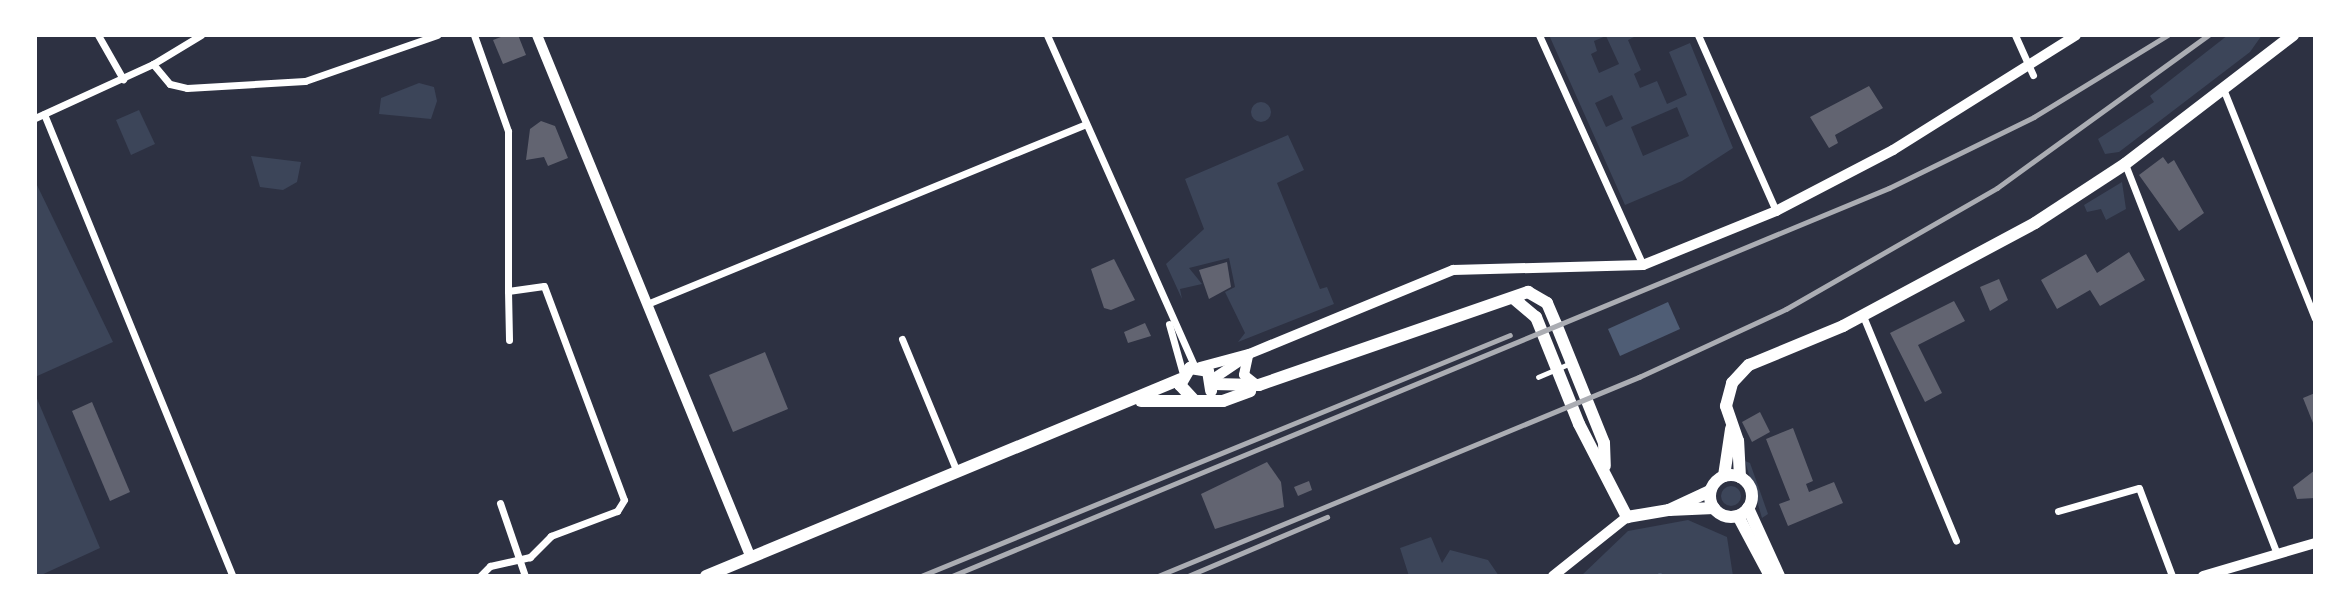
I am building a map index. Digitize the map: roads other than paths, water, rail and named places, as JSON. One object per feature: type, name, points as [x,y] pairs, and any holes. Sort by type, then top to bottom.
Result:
[{"type":"main road","points":[[1669,510],[1710,491],[1724,476],[1731,429],[1727,399],[1740,373],[1863,316],[2035,223],[2125,164],[2224,91],[2293,35]]},
{"type":"main road","points":[[1129,402],[1233,399],[1259,385],[1528,292],[1547,303],[1604,443],[1605,466]]},
{"type":"main road","points":[[1513,298],[1536,317],[1579,425],[1605,466],[1628,517],[1669,510],[1714,508],[1743,512]]},
{"type":"main road","points":[[706,576],[1129,402],[1197,367],[1213,382],[1259,385]]},
{"type":"main road","points":[[1182,377],[1184,395],[1199,399]]},
{"type":"main road","points":[[1199,399],[1213,382]]},
{"type":"main road","points":[[1731,429],[1738,441],[1740,477],[1751,489],[1743,512],[1770,576]]},
{"type":"main road","points":[[1724,476],[1740,477]]},
{"type":"main road","points":[[1710,491],[1714,508]]},
{"type":"main road","points":[[1743,512],[1779,576]]},
{"type":"street","points":[[98,35],[123,79]]},
{"type":"street","points":[[35,118],[153,64],[201,35]]},
{"type":"street","points":[[153,64],[170,84],[187,89],[305,81],[437,35]]},
{"type":"street","points":[[474,35],[508,131],[509,340]]},
{"type":"street","points":[[537,35],[751,558]]},
{"type":"street","points":[[1047,35],[1164,307],[1197,367],[1249,354],[1453,270],[1643,265],[1776,211],[2031,71],[2076,35]]},
{"type":"street","points":[[1539,35],[1643,265]]},
{"type":"street","points":[[1698,35],[1776,211]]},
{"type":"street","points":[[2015,35],[2031,71]]},
{"type":"street","points":[[2224,91],[2315,319]]},
{"type":"street","points":[[44,114],[233,576]]},
{"type":"street","points":[[647,304],[1085,124]]},
{"type":"street","points":[[2125,164],[2277,553]]},
{"type":"street","points":[[480,576],[490,566],[519,559],[551,536],[617,511],[624,500],[544,286],[508,291]]},
{"type":"street","points":[[1164,307],[1182,377]]},
{"type":"street","points":[[1863,316],[1956,540]]},
{"type":"street","points":[[902,339],[957,472]]},
{"type":"street","points":[[1213,382],[1249,354]]},
{"type":"street","points":[[1249,354],[1244,374],[1259,385]]},
{"type":"street","points":[[2058,511],[2139,488],[2172,576]]},
{"type":"street","points":[[500,503],[525,576]]},
{"type":"street","points":[[1553,576],[1628,517]]},
{"type":"street","points":[[2203,576],[2233,572],[2277,553],[2315,543]]},
{"type":"lane","points":[[1538,377],[1572,363]]},
{"type":"railway","points":[[952,576],[1889,188],[2034,117],[2168,35]]},
{"type":"railway","points":[[1158,576],[1639,377],[1786,309],[1997,188],[2208,35]]},
{"type":"railway","points":[[921,576],[1510,335]]},
{"type":"railway","points":[[1188,576],[1327,517]]}]
